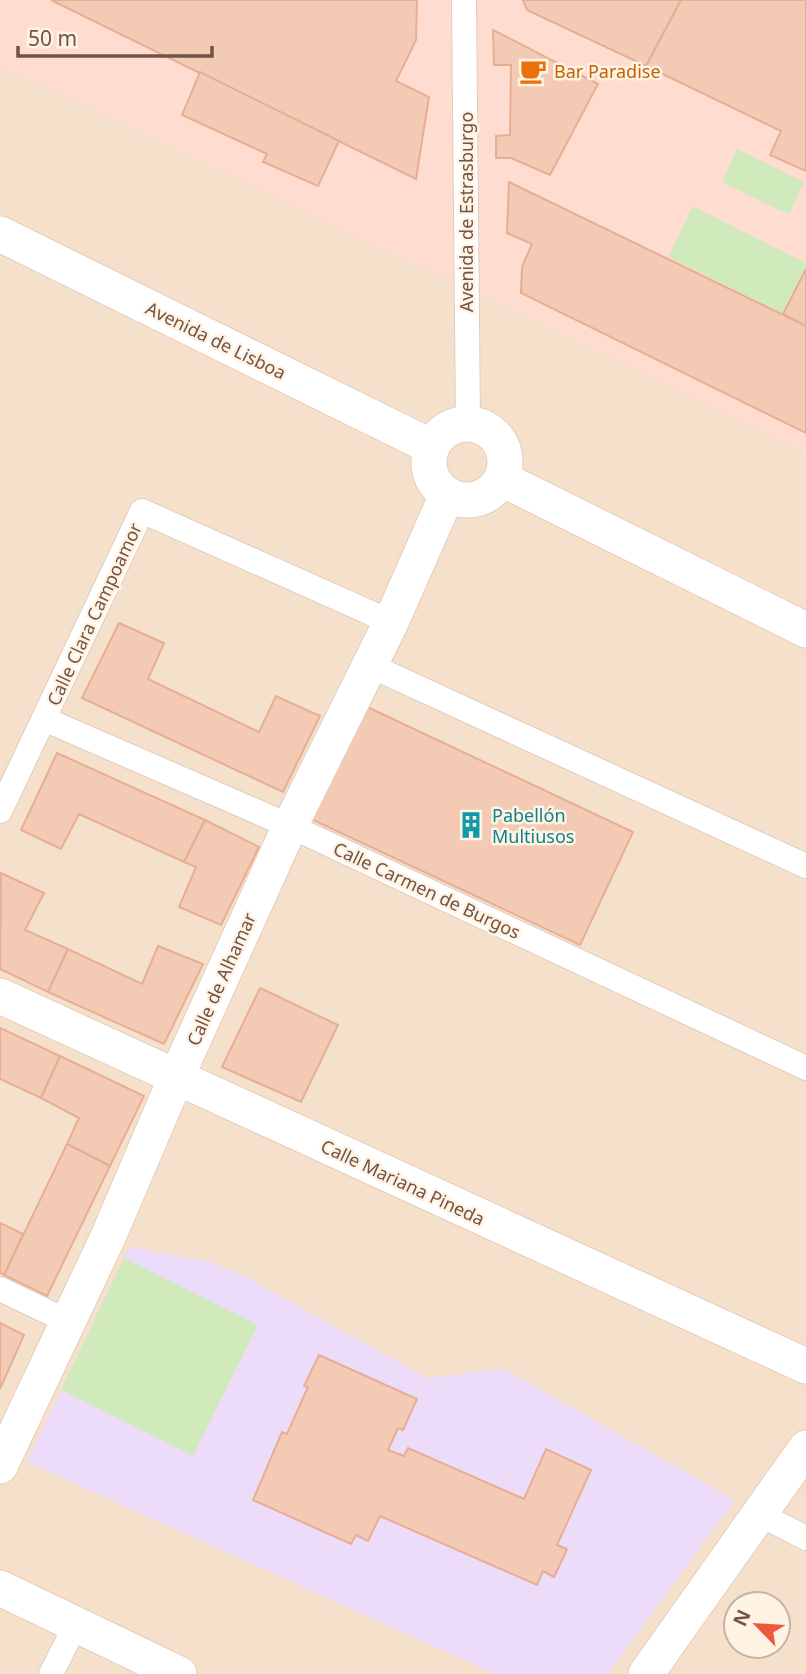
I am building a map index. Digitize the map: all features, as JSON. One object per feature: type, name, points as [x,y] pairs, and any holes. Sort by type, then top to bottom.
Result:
[{"type":"street","name":"Avenida de Estrasburgo","points":[[464,0],[468,424]]},
{"type":"street","name":"Avenida de Lisboa","points":[[0,234],[432,447]]},
{"type":"street","points":[[468,424],[481,426],[492,432],[505,454],[505,467],[502,479],[484,497],[459,500],[447,495],[432,479],[429,457],[432,447],[447,430],[468,424]]},
{"type":"street","points":[[502,479],[806,630]]},
{"type":"street","name":"Calle de Alhamar","points":[[0,1466],[108,1237],[176,1078],[290,827],[391,622],[447,495]]},
{"type":"street","name":"Calle Clara Campoamor","points":[[0,811],[142,511],[391,622]]},
{"type":"street","points":[[369,665],[806,866]]},
{"type":"street","name":"Calle Carmen de Burgos","points":[[44,719],[290,827],[806,1068]]},
{"type":"street","name":"Calle Mariana Pineda","points":[[0,996],[806,1366]]},
{"type":"street","points":[[0,1289],[67,1321]]},
{"type":"street","points":[[646,1674],[806,1448]]},
{"type":"street","points":[[759,1514],[806,1538]]},
{"type":"street","points":[[0,1588],[179,1674]]},
{"type":"street","points":[[51,1674],[76,1624]]},
{"type":"shaded area","points":[[0,0],[806,182],[806,1674],[0,1674]]},
{"type":"shaded area","points":[[0,0],[806,0],[806,451],[0,65]]},
{"type":"shaded area","points":[[129,1247],[211,1262],[242,1275],[427,1378],[504,1369],[735,1500],[608,1674],[495,1674],[27,1462]]},
{"type":"green space","points":[[737,149],[804,182],[789,215],[722,182]]},
{"type":"green space","points":[[693,206],[806,263],[806,269],[783,314],[668,257]]},
{"type":"green space","points":[[124,1258],[258,1325],[193,1456],[61,1390]]},
{"type":"building","points":[[51,0],[417,0],[416,40],[396,81],[429,97],[416,179]]},
{"type":"building","points":[[523,0],[681,0],[646,66],[527,10]]},
{"type":"building","points":[[681,0],[806,0],[806,171],[770,155],[781,131],[646,66]]},
{"type":"building","points":[[493,30],[598,84],[550,175],[511,158],[496,158],[496,136],[510,135],[511,65],[494,65]]},
{"type":"building","points":[[200,72],[339,141],[318,186],[263,162],[267,154],[182,115]]},
{"type":"building","points":[[509,182],[806,326],[806,433],[521,293],[522,267],[532,244],[507,233]]},
{"type":"building","points":[[806,269],[806,326],[783,314]]},
{"type":"building","points":[[119,623],[164,643],[148,679],[259,732],[276,696],[320,716],[283,792],[82,698]]},
{"type":"building","name":"Pabellón Multiusos","points":[[363,705],[633,832],[580,945],[309,818]]},
{"type":"building","points":[[57,753],[205,820],[184,862],[79,814],[61,849],[21,830]]},
{"type":"building","points":[[205,820],[259,847],[221,925],[179,907],[196,867],[184,862]]},
{"type":"building","points":[[1,873],[44,893],[25,930],[68,949],[48,992],[0,969]]},
{"type":"building","points":[[158,946],[203,964],[164,1044],[48,992],[68,949],[142,984]]},
{"type":"building","points":[[260,988],[338,1025],[301,1102],[222,1067]]},
{"type":"building","points":[[0,1028],[60,1056],[41,1098],[0,1079]]},
{"type":"building","points":[[60,1056],[144,1096],[110,1166],[67,1144],[79,1118],[41,1098]]},
{"type":"building","points":[[67,1144],[110,1166],[47,1296],[4,1275]]},
{"type":"building","points":[[0,1223],[23,1234],[4,1275],[0,1273]]},
{"type":"building","points":[[0,1323],[24,1335],[0,1389]]},
{"type":"building","points":[[319,1355],[417,1399],[403,1430],[398,1428],[388,1450],[404,1456],[408,1448],[524,1499],[546,1449],[591,1470],[557,1545],[567,1549],[554,1577],[543,1571],[537,1585],[380,1516],[368,1541],[356,1535],[351,1544],[253,1500],[282,1432],[287,1434],[308,1387],[304,1386]]},
{"type":"place","name":"Bar Paradise","points":[[533,71]]},
{"type":"place","name":"Pabellón Multiusos","points":[[471,825]]}]
